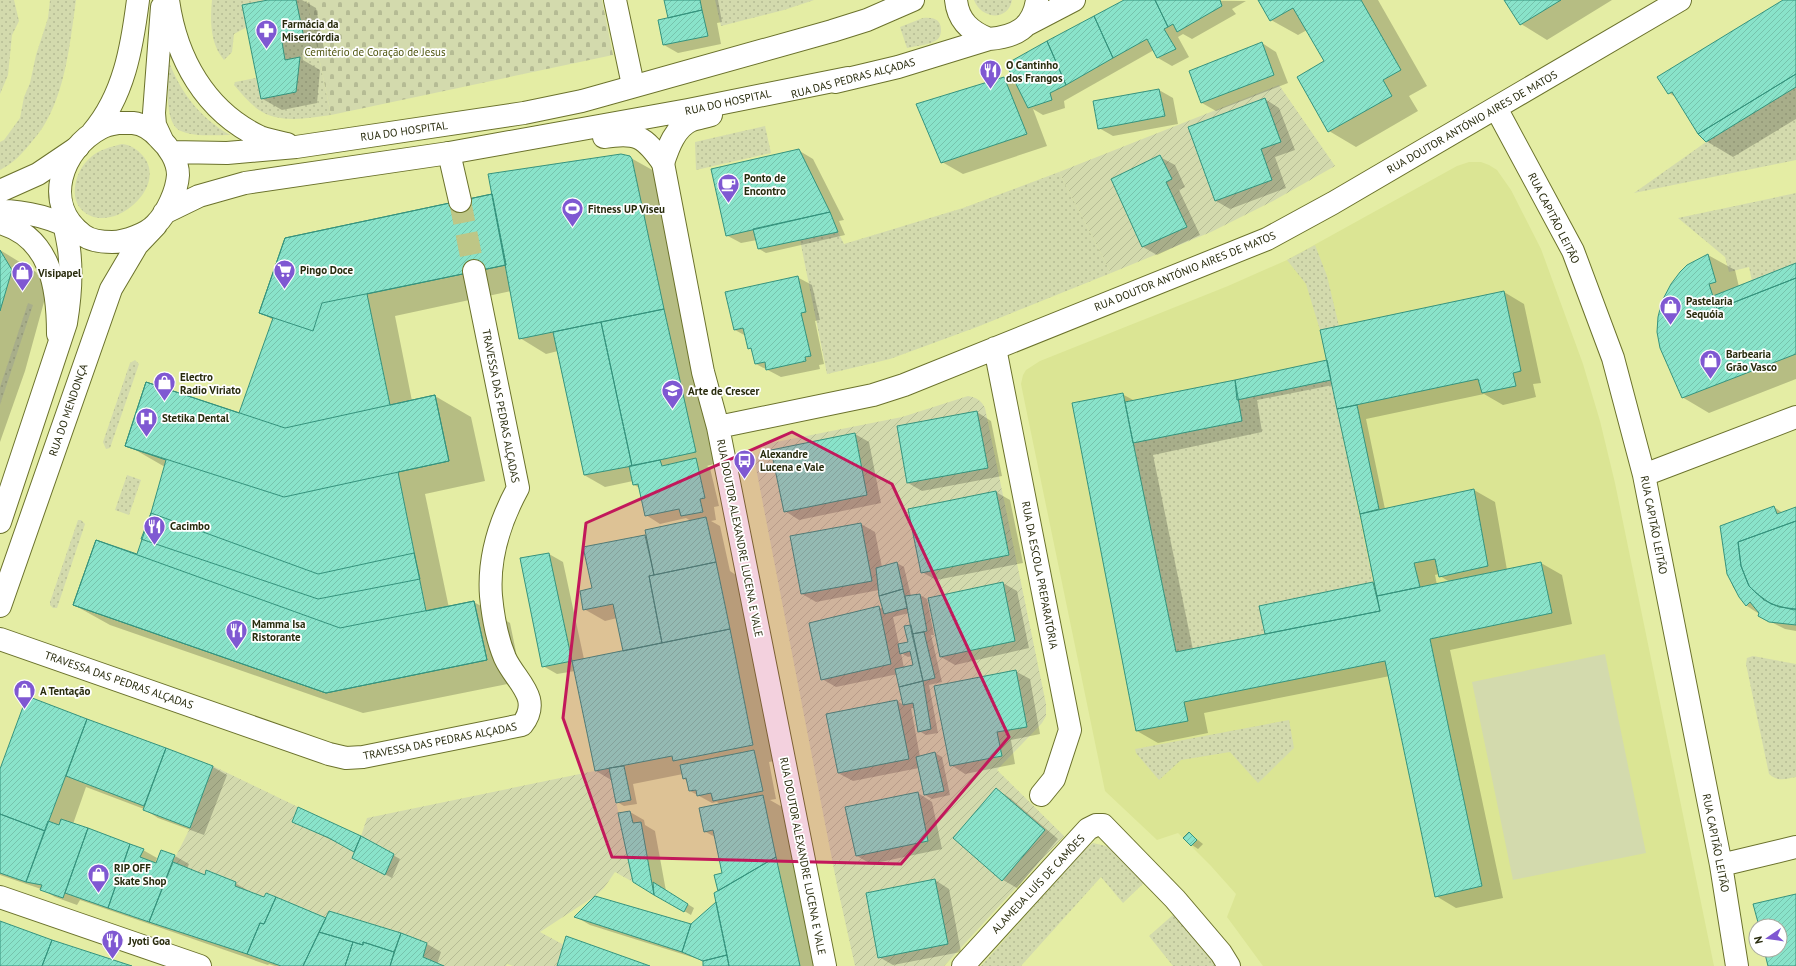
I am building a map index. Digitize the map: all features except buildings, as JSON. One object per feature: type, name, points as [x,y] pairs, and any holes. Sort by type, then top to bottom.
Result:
[{"type":"street","points":[[0,522],[66,323],[70,298],[69,249],[72,228],[62,206],[59,193],[62,175],[67,162],[100,123],[117,94],[126,66],[138,0]]},
{"type":"street","points":[[163,0],[154,113],[155,125],[166,146]]},
{"type":"street","points":[[168,0],[180,52],[206,94],[223,113],[261,137],[296,147]]},
{"type":"street","points":[[615,0],[633,85],[846,26],[881,14],[913,0]]},
{"type":"street","points":[[956,0],[959,15],[967,26],[978,34],[989,39]]},
{"type":"street","points":[[1028,24],[1034,13],[1036,0]]},
{"type":"street","name":"RUA DAS PEDRAS ALÇADAS","points":[[663,163],[669,146],[676,134],[692,120],[773,100],[848,78],[898,67],[989,39],[1005,38],[1017,33],[1028,24],[1074,0]]},
{"type":"street","name":"RUA DOUTOR ANTÓNIO AIRES DE MATOS","points":[[718,427],[874,395],[936,374],[995,348],[1267,239],[1496,108],[1680,0]]},
{"type":"street","name":"RUA DO HOSPITAL","points":[[160,219],[199,196],[245,183],[458,151],[688,110],[848,78]]},
{"type":"street","name":"RUA DO HOSPITAL","points":[[166,146],[227,153],[296,147],[524,113],[582,101],[633,85]]},
{"type":"street","name":"RUA CAPITÃO LEITÃO","points":[[1496,108],[1573,251],[1613,358],[1644,475],[1721,865],[1737,966]]},
{"type":"street","points":[[0,191],[38,174],[102,128],[118,123],[135,123],[155,133],[174,156],[178,174],[169,204],[160,219],[131,239],[117,242],[94,240],[72,228],[42,216],[12,211],[0,211]]},
{"type":"street","name":"RUA DO HOSPITAL","points":[[458,151],[487,154],[632,134],[645,142],[663,163]]},
{"type":"street","points":[[458,151],[460,201]]},
{"type":"street","name":"RUA DOUTOR ALEXANDRE LUCENA E VALE","points":[[663,163],[703,372],[718,427],[825,966]]},
{"type":"street","name":"RUA DO MENDONÇA","points":[[0,606],[111,289],[137,245],[160,219]]},
{"type":"street","points":[[0,223],[12,226],[28,237],[45,257],[51,272],[58,309],[58,349]]},
{"type":"street","name":"TRAVESSA DAS PEDRAS ALÇADAS","points":[[0,639],[329,754],[346,758],[363,757],[522,726],[531,710],[529,700],[526,690],[506,659],[496,630],[491,595],[491,570],[494,546],[508,506],[518,488],[474,271]]},
{"type":"street","name":"RUA DA ESCOLA PREPARATÓRIA","points":[[995,348],[1070,730],[1054,779],[1041,795]]},
{"type":"street","points":[[1644,475],[1796,417]]},
{"type":"street","name":"ALAMEDA LUÍS DE CAMÕES","points":[[963,966],[1088,829],[1096,825],[1103,825],[1176,899],[1221,953],[1229,966]]},
{"type":"street","points":[[1721,865],[1796,847]]},
{"type":"street","points":[[0,897],[200,966]]},
{"type":"highlighted area","points":[[792,432],[892,484],[1009,737],[901,864],[612,857],[563,718],[586,523]]},
{"type":"shaded area","points":[[1469,162],[1481,162],[1497,170],[1511,190],[1541,249],[1583,364],[1600,421],[1615,483],[1714,966],[1263,966],[1227,917],[1236,894],[1211,866],[1178,833],[1157,840],[1105,791],[1021,384],[1023,375],[1026,370],[1040,361],[1228,286],[1287,260],[1457,166]]},
{"type":"green space","points":[[0,0],[14,0],[19,21],[12,35],[8,75],[0,94]]},
{"type":"green space","points":[[50,0],[76,0],[69,49],[62,82],[51,113],[41,129],[20,155],[0,170],[0,142],[4,140],[20,118],[24,97],[30,83],[36,55],[48,18]]},
{"type":"green space","points":[[212,0],[268,0],[247,27],[234,34],[232,52],[224,60],[216,47],[212,32]]},
{"type":"green space","points":[[296,0],[307,0],[331,115],[294,119],[275,117],[255,107],[234,85],[235,82],[256,78],[261,99],[296,92],[300,58],[285,60],[282,42],[303,37]]},
{"type":"green space","name":"Cemitério de Coração de Jesus","points":[[307,0],[602,0],[613,55],[331,115]]},
{"type":"green space","points":[[715,0],[814,0],[784,10],[721,26]]},
{"type":"green space","points":[[974,0],[1012,0],[1010,7],[1005,12],[1000,15],[994,15],[982,11]]},
{"type":"green space","points":[[923,18],[933,18],[938,21],[941,26],[941,34],[938,39],[931,43],[907,48],[900,27]]},
{"type":"green space","points":[[169,62],[179,84],[193,104],[210,121],[230,135],[192,134],[181,131],[175,127],[171,120],[168,100]]},
{"type":"green space","points":[[1279,85],[1335,166],[1273,201],[1211,232],[1111,273],[1059,172]]},
{"type":"green space","points":[[1796,87],[1796,160],[1634,193],[1706,142]]},
{"type":"green space","points":[[765,126],[771,153],[696,170],[695,142]]},
{"type":"green space","points":[[122,144],[131,146],[138,151],[143,156],[149,167],[149,179],[145,190],[137,201],[127,210],[115,216],[103,218],[91,216],[83,211],[75,196],[75,188],[80,171],[85,163],[94,154]]},
{"type":"green space","points":[[1059,172],[1111,273],[977,327],[890,359],[827,374],[800,240],[838,232],[844,244],[963,208]]},
{"type":"green space","points":[[1796,193],[1796,263],[1752,281],[1749,267],[1729,272],[1725,257],[1678,218]]},
{"type":"green space","points":[[1315,245],[1327,276],[1339,326],[1320,330],[1306,284],[1287,260]]},
{"type":"green space","points":[[28,303],[33,305],[0,405],[0,387]]},
{"type":"green space","points":[[135,360],[139,364],[110,448],[106,449],[103,442],[130,363]]},
{"type":"green space","points":[[1331,380],[1373,582],[1260,606],[1265,634],[1176,652],[1133,443],[1242,421],[1237,400]]},
{"type":"green space","points":[[968,396],[978,400],[985,408],[1046,704],[1046,716],[1042,723],[997,770],[1064,836],[944,966],[855,966],[837,885],[755,463],[760,451],[771,443],[902,417]]},
{"type":"green space","points":[[127,475],[141,480],[129,515],[115,510]]},
{"type":"green space","points":[[78,520],[81,520],[85,524],[57,608],[53,608],[50,605],[50,602]]},
{"type":"green space","points":[[1605,654],[1646,853],[1513,880],[1472,682]]},
{"type":"green space","points":[[1753,656],[1796,664],[1796,777],[1779,779],[1772,777],[1769,774],[1746,664],[1747,658]]},
{"type":"green space","points":[[1289,720],[1294,748],[1258,783],[1230,752],[1181,760],[1159,780],[1136,753],[1135,749]]},
{"type":"green space","points":[[213,766],[298,807],[292,822],[329,838],[354,852],[384,874],[394,854],[361,836],[367,818],[609,768],[633,882],[615,872],[604,888],[595,896],[540,932],[564,945],[557,966],[513,966],[507,964],[506,966],[444,966],[423,957],[427,943],[401,933],[329,911],[326,918],[266,893],[264,897],[235,886],[206,871],[205,875],[173,862],[190,828]]},
{"type":"green space","points":[[1093,843],[1106,846],[1145,882],[1123,903],[1101,877],[1021,966],[981,966],[1084,850]]},
{"type":"green space","points":[[1174,914],[1213,958],[1216,966],[1173,966],[1149,936]]},
{"type":"tunnel","points":[[460,201],[474,271]]},
{"type":"place","name":"Farmácia da Misericórdia","points":[[267,50]]},
{"type":"place","name":"O Cantinho dos Frangos","points":[[990,90]]},
{"type":"place","name":"Ponto de Encontro","points":[[729,204]]},
{"type":"place","name":"Fitness UP Viseu","points":[[573,228]]},
{"type":"place","name":"Pingo Doce","points":[[285,290]]},
{"type":"place","name":"Visipapel","points":[[22,292]]},
{"type":"place","name":"Pastelaria Sequóia","points":[[1670,326]]},
{"type":"place","name":"Barbearia Grão Vasco","points":[[1711,380]]},
{"type":"place","name":"Electro Radio Viriato","points":[[164,402]]},
{"type":"place","name":"Arte de Crescer","points":[[673,410]]},
{"type":"place","name":"Stetika Dental","points":[[147,438]]},
{"type":"place","name":"Alexandre Lucena e Vale","points":[[745,480]]},
{"type":"place","name":"Cacimbo","points":[[154,546]]},
{"type":"place","name":"Mamma Isa Ristorante","points":[[237,650]]},
{"type":"place","name":"A Tentação","points":[[25,710]]},
{"type":"place","name":"RIP OFF Skate Shop","points":[[98,894]]},
{"type":"place","name":"Jyoti Goa","points":[[113,960]]}]
